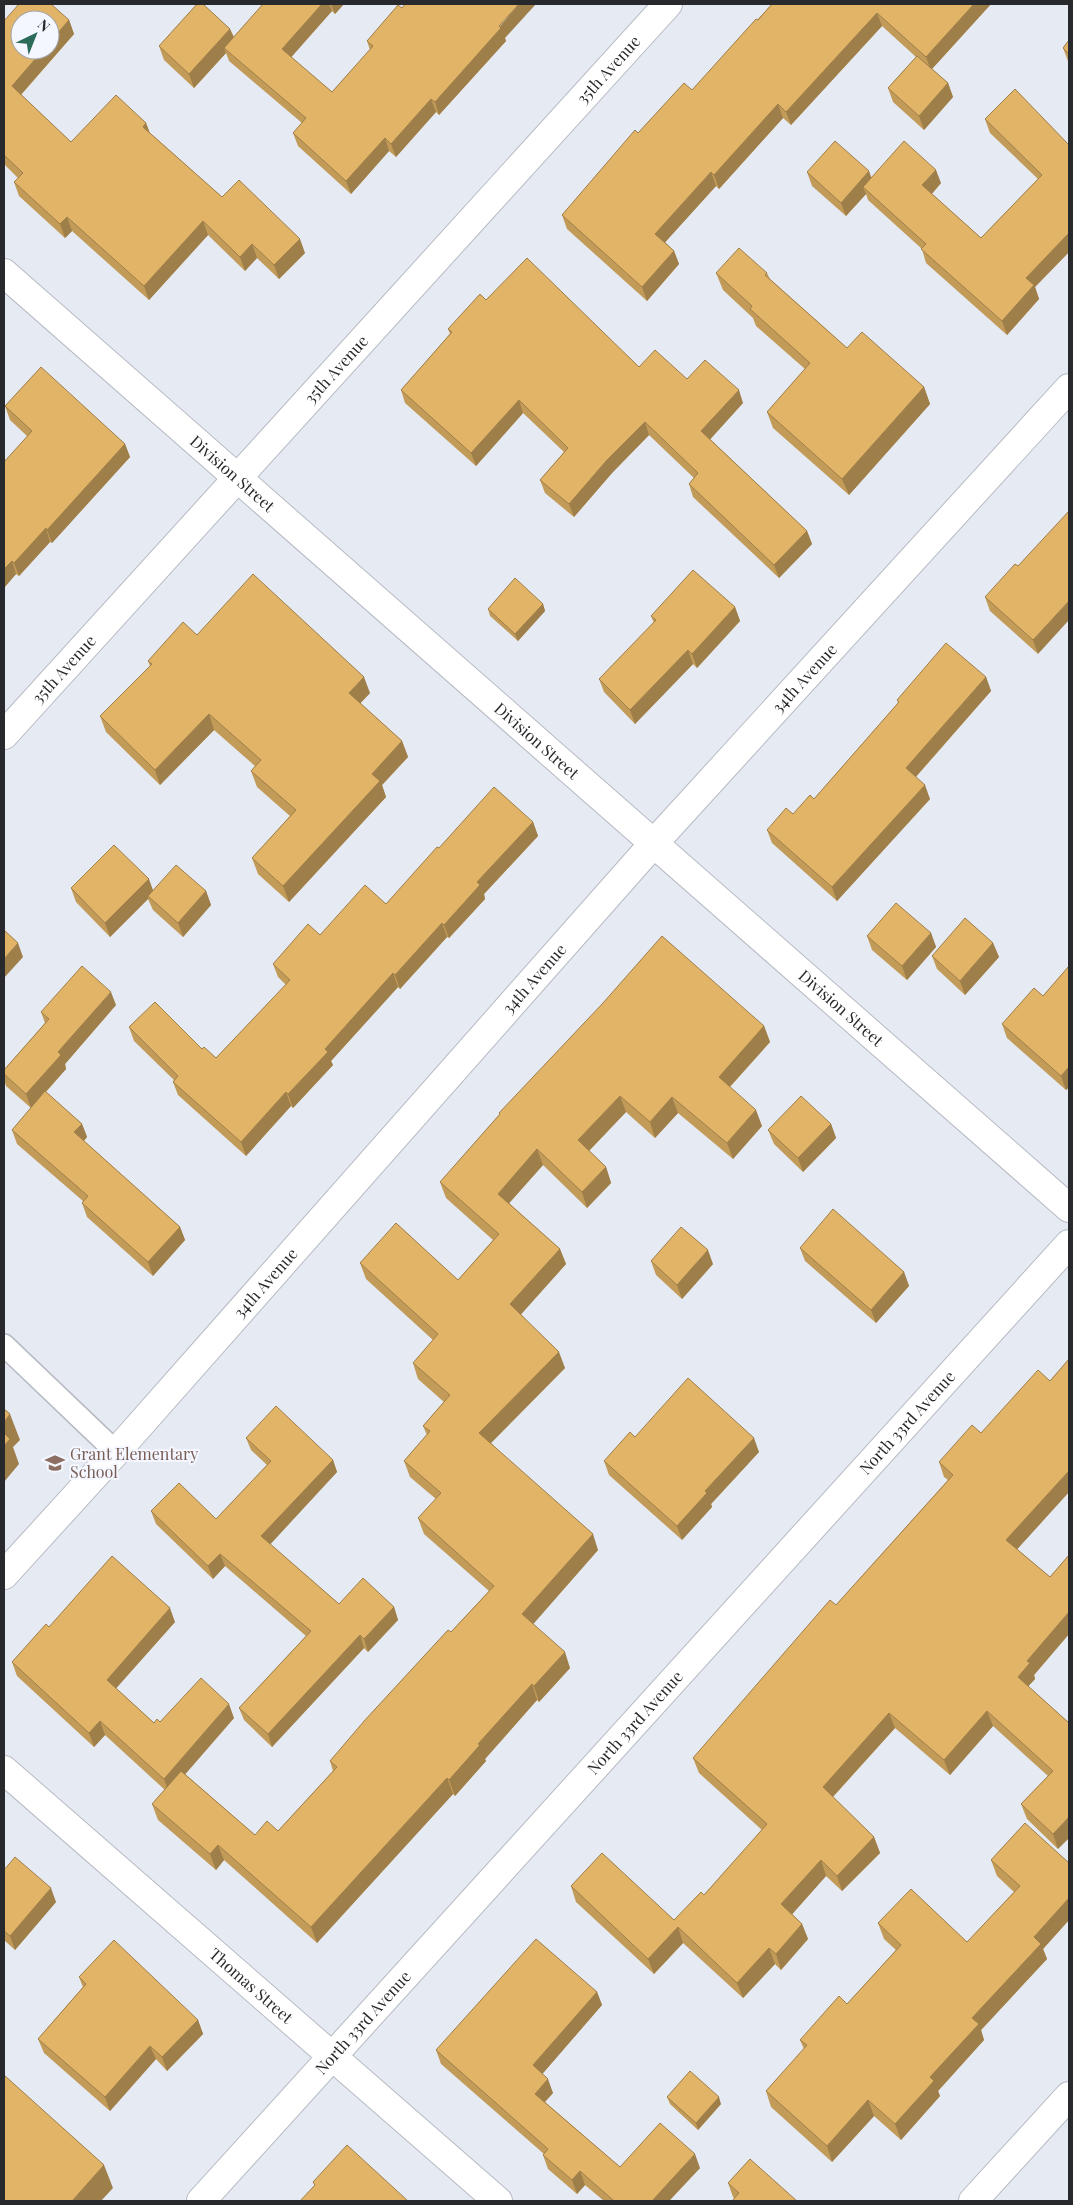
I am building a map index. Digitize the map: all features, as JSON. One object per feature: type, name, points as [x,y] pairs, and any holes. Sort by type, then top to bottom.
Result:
[{"type":"street","name":"35th Avenue","points":[[4,735],[668,4]]},
{"type":"street","name":"Division Street","points":[[4,273],[1069,1208]]},
{"type":"street","name":"34th Avenue","points":[[4,1575],[116,1452],[654,844],[1069,388]]},
{"type":"street","name":"North 33rd Avenue","points":[[201,2201],[1069,1244]]},
{"type":"street","name":"Thomas Street","points":[[4,1770],[498,2201]]},
{"type":"street","points":[[974,2201],[1069,2096]]},
{"type":"lane","points":[[4,1345],[116,1452]]},
{"type":"building","points":[[19,4],[51,4],[58,10],[14,10]]},
{"type":"building","points":[[197,4],[203,4],[230,29],[189,74],[159,46]]},
{"type":"building","points":[[263,4],[322,4],[282,49],[332,92],[373,46],[367,41],[398,5],[402,8],[405,4],[519,4],[499,26],[501,28],[435,102],[431,99],[391,144],[385,138],[346,181],[293,133],[306,118],[224,48]]},
{"type":"building","points":[[772,4],[974,4],[926,57],[877,13],[786,112],[778,104],[714,175],[711,172],[655,234],[674,251],[642,287],[562,215],[635,130],[638,133],[684,83],[692,90]]},
{"type":"building","points":[[60,12],[69,20],[60,30]]},
{"type":"building","points":[[10,14],[10,60],[34,60],[12,86],[71,142],[116,95],[146,123],[143,127],[222,197],[239,180],[300,239],[274,265],[252,244],[240,257],[203,221],[144,286],[67,217],[60,224],[14,182],[23,173],[4,155],[4,21]]},
{"type":"building","points":[[1069,40],[1069,54],[1063,48]]},
{"type":"building","points":[[917,56],[948,83],[919,116],[888,88]]},
{"type":"building","points":[[1015,89],[1069,145],[1069,233],[1026,278],[1034,285],[1002,321],[921,249],[926,244],[863,187],[904,141],[936,170],[922,185],[981,238],[1042,175],[985,119]]},
{"type":"building","points":[[835,141],[869,171],[841,203],[807,172]]},
{"type":"building","points":[[739,248],[767,273],[765,275],[847,348],[862,332],[924,387],[842,479],[767,412],[810,363],[750,309],[752,306],[716,273]]},
{"type":"building","points":[[527,258],[639,367],[655,350],[687,379],[705,360],[739,390],[701,431],[807,531],[774,565],[689,484],[698,473],[645,422],[607,460],[569,504],[540,480],[568,448],[519,400],[471,453],[401,390],[452,332],[448,329],[480,294],[486,300]]},
{"type":"building","points":[[41,367],[125,444],[47,530],[46,528],[14,563],[12,561],[4,569],[4,462],[32,431],[5,406]]},
{"type":"building","points":[[1069,511],[1069,601],[1033,640],[985,597],[1015,564],[1018,566]]},
{"type":"building","points":[[693,570],[735,607],[692,654],[688,650],[630,710],[599,679],[656,620],[651,616]]},
{"type":"building","points":[[253,574],[364,677],[349,693],[402,741],[372,774],[380,781],[283,886],[252,858],[296,810],[251,771],[261,760],[209,714],[155,770],[100,716],[152,664],[148,661],[183,622],[197,635]]},
{"type":"building","points":[[515,578],[543,604],[515,634],[488,609]]},
{"type":"building","points":[[946,643],[986,677],[906,768],[925,785],[832,887],[767,830],[786,808],[793,814],[810,795],[814,799],[899,702],[897,700]]},
{"type":"building","points":[[494,787],[533,822],[477,882],[480,885],[444,925],[442,923],[395,975],[393,973],[325,1049],[328,1052],[288,1094],[286,1092],[241,1142],[173,1082],[178,1076],[129,1027],[155,1002],[202,1049],[204,1047],[216,1058],[290,980],[273,964],[308,924],[320,935],[365,885],[386,904]]},
{"type":"building","points":[[114,845],[149,879],[105,923],[71,888]]},
{"type":"building","points":[[176,865],[206,891],[178,923],[148,896]]},
{"type":"building","points":[[896,903],[931,933],[902,966],[867,936]]},
{"type":"building","points":[[965,918],[993,943],[960,981],[932,956]]},
{"type":"building","points":[[4,930],[18,943],[4,959]]},
{"type":"building","points":[[662,936],[764,1026],[719,1077],[756,1110],[727,1143],[672,1097],[650,1122],[620,1096],[578,1140],[606,1167],[582,1192],[537,1149],[498,1194],[560,1249],[510,1304],[559,1352],[479,1433],[593,1534],[522,1614],[565,1652],[534,1686],[532,1684],[478,1744],[480,1745],[449,1780],[447,1778],[311,1927],[218,1845],[210,1854],[152,1804],[181,1771],[255,1835],[267,1821],[278,1831],[337,1767],[330,1761],[365,1720],[448,1630],[451,1632],[494,1586],[418,1518],[441,1493],[404,1461],[430,1431],[423,1426],[450,1395],[413,1363],[438,1334],[360,1263],[396,1223],[458,1280],[499,1234],[440,1182],[499,1113],[603,1003]]},
{"type":"building","points":[[82,966],[111,992],[58,1052],[61,1055],[26,1094],[4,1074],[4,1070],[49,1019],[41,1012]]},
{"type":"building","points":[[1069,966],[1069,1067],[1061,1076],[1002,1024],[1034,988],[1043,996]]},
{"type":"building","points":[[45,1091],[82,1124],[74,1132],[180,1227],[148,1262],[82,1203],[88,1196],[12,1130]]},
{"type":"building","points":[[801,1096],[831,1124],[798,1158],[768,1130]]},
{"type":"building","points":[[833,1209],[904,1272],[871,1310],[800,1248]]},
{"type":"building","points":[[681,1227],[708,1250],[677,1285],[651,1261]]},
{"type":"building","points":[[1069,1359],[1069,1473],[1006,1540],[1050,1577],[1069,1555],[1069,1612],[1027,1661],[1030,1663],[1018,1677],[1069,1723],[1069,1817],[1053,1834],[1021,1804],[1053,1771],[987,1711],[944,1760],[889,1713],[823,1787],[874,1837],[837,1876],[821,1860],[781,1904],[802,1924],[776,1954],[769,1948],[737,1983],[678,1927],[648,1959],[571,1886],[602,1853],[674,1920],[701,1892],[704,1895],[767,1824],[693,1758],[830,1600],[836,1605],[953,1475],[939,1462],[972,1425],[981,1433],[1038,1370],[1050,1381]]},
{"type":"building","points":[[688,1378],[754,1438],[705,1491],[707,1493],[677,1526],[604,1461],[630,1432],[635,1437]]},
{"type":"building","points":[[276,1406],[333,1460],[261,1536],[339,1604],[363,1578],[394,1607],[364,1639],[360,1635],[268,1734],[239,1708],[311,1631],[220,1554],[208,1566],[151,1511],[179,1483],[216,1519],[271,1461],[246,1438]]},
{"type":"building","points":[[4,1409],[10,1414],[4,1422]]},
{"type":"building","points":[[4,1433],[10,1439],[4,1446]]},
{"type":"building","points":[[112,1556],[170,1608],[107,1680],[154,1723],[157,1719],[160,1722],[201,1678],[229,1704],[164,1779],[100,1721],[89,1733],[12,1662],[46,1624],[49,1627]]},
{"type":"building","points":[[1025,1823],[1069,1863],[1069,1898],[1034,1937],[1041,1944],[972,2018],[979,2024],[930,2077],[934,2081],[895,2124],[868,2100],[827,2146],[766,2091],[807,2045],[800,2040],[839,1996],[847,2004],[901,1945],[878,1923],[911,1889],[967,1942],[1020,1886],[991,1860]]},
{"type":"building","points":[[15,1857],[51,1888],[10,1936],[4,1931],[4,1870]]},
{"type":"building","points":[[536,1939],[597,1992],[533,2065],[548,2079],[535,2094],[620,2167],[660,2123],[695,2154],[652,2201],[614,2201],[580,2171],[572,2180],[543,2155],[548,2149],[436,2050]]},
{"type":"building","points":[[114,1940],[198,2020],[162,2057],[150,2046],[105,2097],[38,2039],[86,1984],[79,1977]]},
{"type":"building","points":[[690,2071],[719,2097],[696,2123],[667,2097]]},
{"type":"building","points":[[4,2075],[104,2165],[72,2201],[4,2201]]},
{"type":"building","points":[[347,2145],[408,2201],[300,2201],[315,2185],[313,2182]]},
{"type":"building","points":[[750,2159],[797,2201],[732,2201],[739,2193],[728,2183]]},
{"type":"place","name":"Grant Elementary School","points":[[55,1463]]}]
